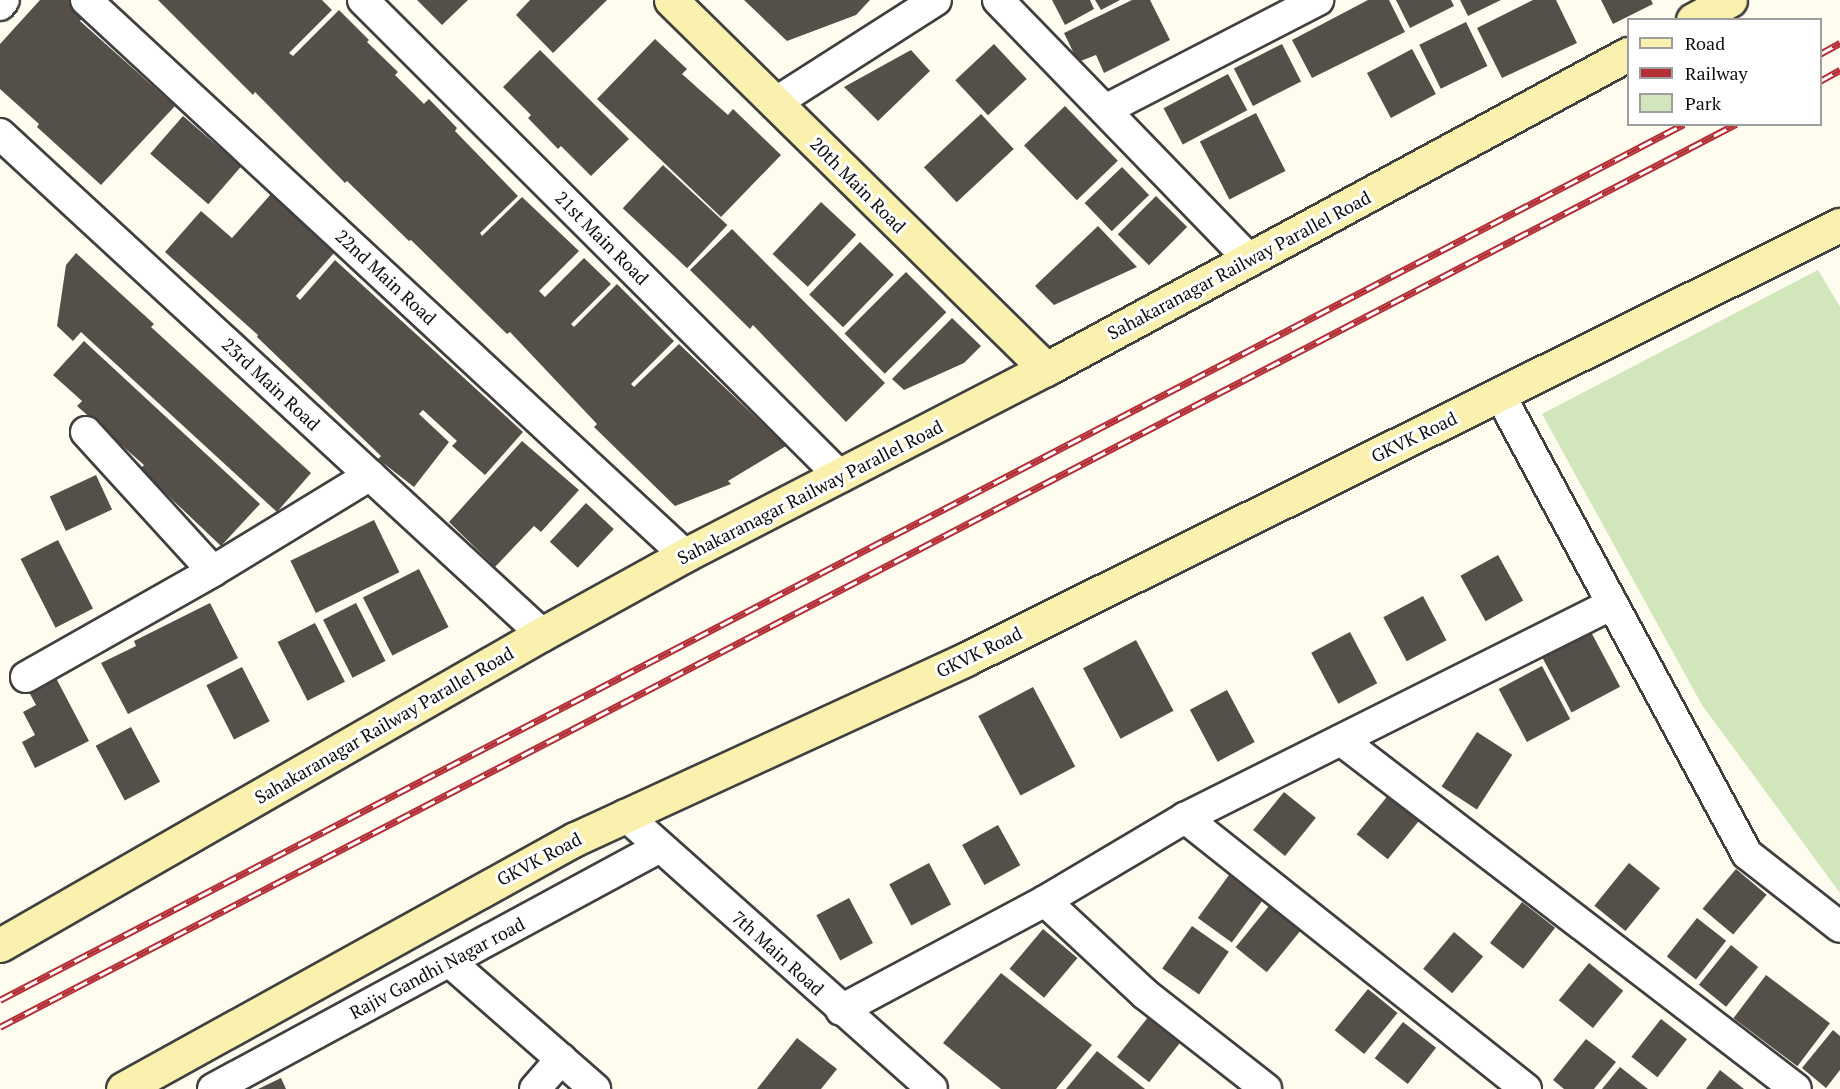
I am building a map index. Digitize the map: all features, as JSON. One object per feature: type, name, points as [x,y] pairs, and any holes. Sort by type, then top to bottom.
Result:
[{"type":"street","points":[[0,5],[4,0]]},
{"type":"street","name":"22nd Main Road","points":[[86,0],[685,555]]},
{"type":"street","name":"21st Main Road","points":[[363,0],[841,477]]},
{"type":"street","name":"20th Main Road","points":[[670,0],[1046,369]]},
{"type":"street","points":[[775,103],[936,0]]},
{"type":"street","points":[[998,0],[1249,259]]},
{"type":"street","points":[[1105,110],[1318,0]]},
{"type":"street","points":[[1697,18],[1730,0]]},
{"type":"street","name":"Sahakaranagar Railway Parallel Road","points":[[0,945],[542,634],[685,555],[841,477],[1046,369],[1627,55]]},
{"type":"street","name":"23rd Main Road","points":[[0,134],[542,634]]},
{"type":"street","name":"GKVK Road","points":[[123,1089],[575,839],[966,659],[1840,225]]},
{"type":"street","points":[[1500,395],[1746,854],[1840,927]]},
{"type":"street","points":[[86,432],[213,572]]},
{"type":"street","points":[[26,677],[213,572],[370,475]]},
{"type":"street","points":[[841,1010],[1045,901],[1185,818],[1612,604]]},
{"type":"street","points":[[1341,740],[1796,1089]]},
{"type":"street","name":"7th Main Road","points":[[625,815],[932,1089]]},
{"type":"street","points":[[1185,818],[1526,1089]]},
{"type":"street","name":"Rajiv Gandhi Nagar road","points":[[213,1089],[660,847]]},
{"type":"street","points":[[1045,901],[1145,994],[1266,1089]]},
{"type":"street","points":[[450,962],[595,1089]]},
{"type":"street","points":[[535,1089],[561,1059]]},
{"type":"green space","points":[[1818,270],[1840,307],[1840,893],[1702,705],[1542,414]]},
{"type":"building","points":[[40,0],[69,0],[85,15],[80,21],[175,106],[101,185],[37,127],[39,124],[0,89],[0,44]]},
{"type":"building","points":[[158,0],[322,0],[332,10],[289,53],[293,56],[339,10],[398,72],[395,75],[424,104],[429,99],[457,128],[455,131],[518,196],[480,233],[482,236],[522,197],[579,251],[539,291],[545,297],[584,258],[611,284],[571,324],[574,327],[617,284],[674,341],[631,384],[634,387],[679,344],[786,446],[728,481],[731,484],[675,506],[594,427],[597,424],[510,332],[507,334],[411,240],[409,241],[347,181],[345,183],[255,92],[253,95]]},
{"type":"building","points":[[417,0],[468,0],[442,25]]},
{"type":"building","points":[[530,0],[607,0],[553,53],[516,15]]},
{"type":"building","points":[[744,0],[870,0],[856,15],[787,41]]},
{"type":"building","points":[[1052,0],[1090,0],[1094,9],[1065,25]]},
{"type":"building","points":[[1095,0],[1120,0],[1101,10]]},
{"type":"building","points":[[1132,0],[1150,0],[1170,40],[1104,73],[1096,55],[1078,62],[1064,33]]},
{"type":"building","points":[[1368,0],[1389,0],[1405,32],[1312,78],[1292,40]]},
{"type":"building","points":[[1396,0],[1451,0],[1454,6],[1410,28]]},
{"type":"building","points":[[1460,0],[1501,0],[1468,16]]},
{"type":"building","points":[[1533,0],[1556,0],[1577,43],[1502,78],[1477,28]]},
{"type":"building","points":[[1601,0],[1651,0],[1653,4],[1613,24]]},
{"type":"building","points":[[1466,22],[1487,66],[1441,89],[1419,45]]},
{"type":"building","points":[[655,39],[687,69],[682,74],[728,115],[733,109],[781,155],[721,217],[597,99]]},
{"type":"building","points":[[994,44],[1027,79],[988,115],[955,80]]},
{"type":"building","points":[[1282,44],[1301,81],[1253,106],[1234,69]]},
{"type":"building","points":[[1412,49],[1436,94],[1391,118],[1367,73]]},
{"type":"building","points":[[540,50],[629,139],[591,176],[561,146],[558,149],[528,118],[531,115],[503,87]]},
{"type":"building","points":[[911,50],[930,71],[878,121],[844,87]]},
{"type":"building","points":[[1228,74],[1247,110],[1183,144],[1164,108]]},
{"type":"building","points":[[1065,106],[1118,161],[1077,200],[1024,146]]},
{"type":"building","points":[[1256,113],[1286,171],[1229,200],[1200,142]]},
{"type":"building","points":[[981,114],[1014,149],[957,202],[924,167]]},
{"type":"building","points":[[183,116],[241,167],[208,204],[150,154]]},
{"type":"building","points":[[663,165],[727,225],[687,268],[623,208]]},
{"type":"building","points":[[1122,167],[1149,195],[1112,231],[1085,203]]},
{"type":"building","points":[[271,194],[334,253],[296,296],[300,300],[335,260],[523,432],[485,475],[452,446],[457,441],[423,410],[419,414],[449,442],[414,487],[378,459],[381,456],[257,337],[258,335],[165,252],[201,211],[232,238]]},
{"type":"building","points":[[1156,196],[1187,227],[1149,265],[1118,234]]},
{"type":"building","points":[[821,202],[856,235],[808,287],[773,254]]},
{"type":"building","points":[[1098,226],[1137,267],[1054,305],[1035,286]]},
{"type":"building","points":[[732,229],[885,383],[846,422],[753,325],[750,329],[690,270]]},
{"type":"building","points":[[860,242],[894,275],[843,327],[809,295]]},
{"type":"building","points":[[76,253],[154,324],[151,327],[311,473],[277,512],[81,332],[73,341],[57,326],[66,265]]},
{"type":"building","points":[[906,272],[946,312],[885,374],[844,334]]},
{"type":"building","points":[[952,318],[981,346],[964,363],[904,390],[892,379]]},
{"type":"building","points":[[84,341],[260,504],[221,546],[140,469],[144,465],[77,406],[82,401],[53,375]]},
{"type":"building","points":[[522,441],[579,490],[541,532],[534,526],[495,567],[449,522]]},
{"type":"building","points":[[96,475],[112,509],[66,531],[50,497]]},
{"type":"building","points":[[586,503],[614,529],[578,568],[550,542]]},
{"type":"building","points":[[374,520],[399,572],[316,613],[290,561]]},
{"type":"building","points":[[58,540],[93,609],[56,628],[21,559]]},
{"type":"building","points":[[1498,555],[1523,600],[1486,621],[1460,576]]},
{"type":"building","points":[[419,569],[449,627],[392,656],[363,598]]},
{"type":"building","points":[[1423,596],[1446,640],[1407,661],[1383,617]]},
{"type":"building","points":[[210,603],[238,658],[128,714],[101,663],[136,646],[134,641]]},
{"type":"building","points":[[356,603],[386,661],[353,678],[323,620]]},
{"type":"building","points":[[315,623],[345,682],[308,701],[278,642]]},
{"type":"building","points":[[1350,632],[1377,683],[1338,704],[1311,653]]},
{"type":"building","points":[[1591,632],[1620,687],[1572,713],[1542,658]]},
{"type":"building","points":[[1136,640],[1174,711],[1121,739],[1083,668]]},
{"type":"building","points":[[1542,666],[1570,719],[1527,742],[1499,689]]},
{"type":"building","points":[[242,667],[270,721],[234,740],[206,685]]},
{"type":"building","points":[[56,678],[89,741],[35,768],[22,742],[35,735],[23,712],[36,705],[29,692]]},
{"type":"building","points":[[1033,687],[1075,766],[1021,796],[978,716]]},
{"type":"building","points":[[1227,690],[1255,742],[1218,762],[1190,710]]},
{"type":"building","points":[[131,727],[160,782],[125,801],[96,746]]},
{"type":"building","points":[[1477,732],[1512,755],[1477,809],[1442,787]]},
{"type":"building","points":[[1284,792],[1316,818],[1285,856],[1253,830]]},
{"type":"building","points":[[1390,793],[1421,818],[1388,859],[1357,834]]},
{"type":"building","points":[[998,825],[1020,865],[984,885],[962,845]]},
{"type":"building","points":[[929,863],[951,904],[911,926],[889,884]]},
{"type":"building","points":[[1629,863],[1660,888],[1625,931],[1594,906]]},
{"type":"building","points":[[1736,869],[1767,895],[1733,935],[1703,909]]},
{"type":"building","points":[[1229,875],[1263,900],[1232,943],[1198,918]]},
{"type":"building","points":[[849,898],[873,943],[840,960],[816,915]]},
{"type":"building","points":[[1522,902],[1555,928],[1523,969],[1490,943]]},
{"type":"building","points":[[1269,906],[1300,931],[1267,972],[1236,947]]},
{"type":"building","points":[[1697,918],[1726,941],[1696,979],[1667,957]]},
{"type":"building","points":[[1192,926],[1229,952],[1199,994],[1162,969]]},
{"type":"building","points":[[1043,929],[1077,958],[1044,998],[1010,969]]},
{"type":"building","points":[[1454,932],[1483,956],[1452,993],[1423,969]]},
{"type":"building","points":[[1731,945],[1758,967],[1726,1007],[1699,985]]},
{"type":"building","points":[[1589,963],[1623,991],[1593,1028],[1559,1000]]},
{"type":"building","points":[[1001,973],[1092,1045],[1056,1089],[1001,1089],[943,1043]]},
{"type":"building","points":[[1766,975],[1830,1023],[1797,1066],[1734,1018]]},
{"type":"building","points":[[1368,989],[1398,1013],[1364,1054],[1335,1030]]},
{"type":"building","points":[[1152,1012],[1184,1037],[1149,1082],[1117,1057]]},
{"type":"building","points":[[1661,1019],[1687,1039],[1657,1077],[1631,1057]]},
{"type":"building","points":[[1403,1022],[1436,1048],[1408,1084],[1375,1058]]},
{"type":"building","points":[[1833,1030],[1840,1036],[1840,1070],[1826,1088],[1802,1068]]},
{"type":"building","points":[[797,1038],[837,1069],[821,1089],[757,1089]]},
{"type":"building","points":[[1586,1039],[1616,1062],[1594,1089],[1564,1089],[1553,1080]]},
{"type":"building","points":[[1097,1051],[1145,1089],[1066,1089]]},
{"type":"building","points":[[1620,1067],[1648,1089],[1602,1089]]},
{"type":"building","points":[[1720,1070],[1744,1089],[1706,1089]]},
{"type":"building","points":[[281,1078],[286,1089],[258,1089]]},
{"type":"railway","points":[[1822,53],[1840,43]]},
{"type":"railway","points":[[1822,80],[1840,70]]},
{"type":"railway","points":[[0,1000],[1680,126]]},
{"type":"railway","points":[[0,1027],[1732,126]]}]
